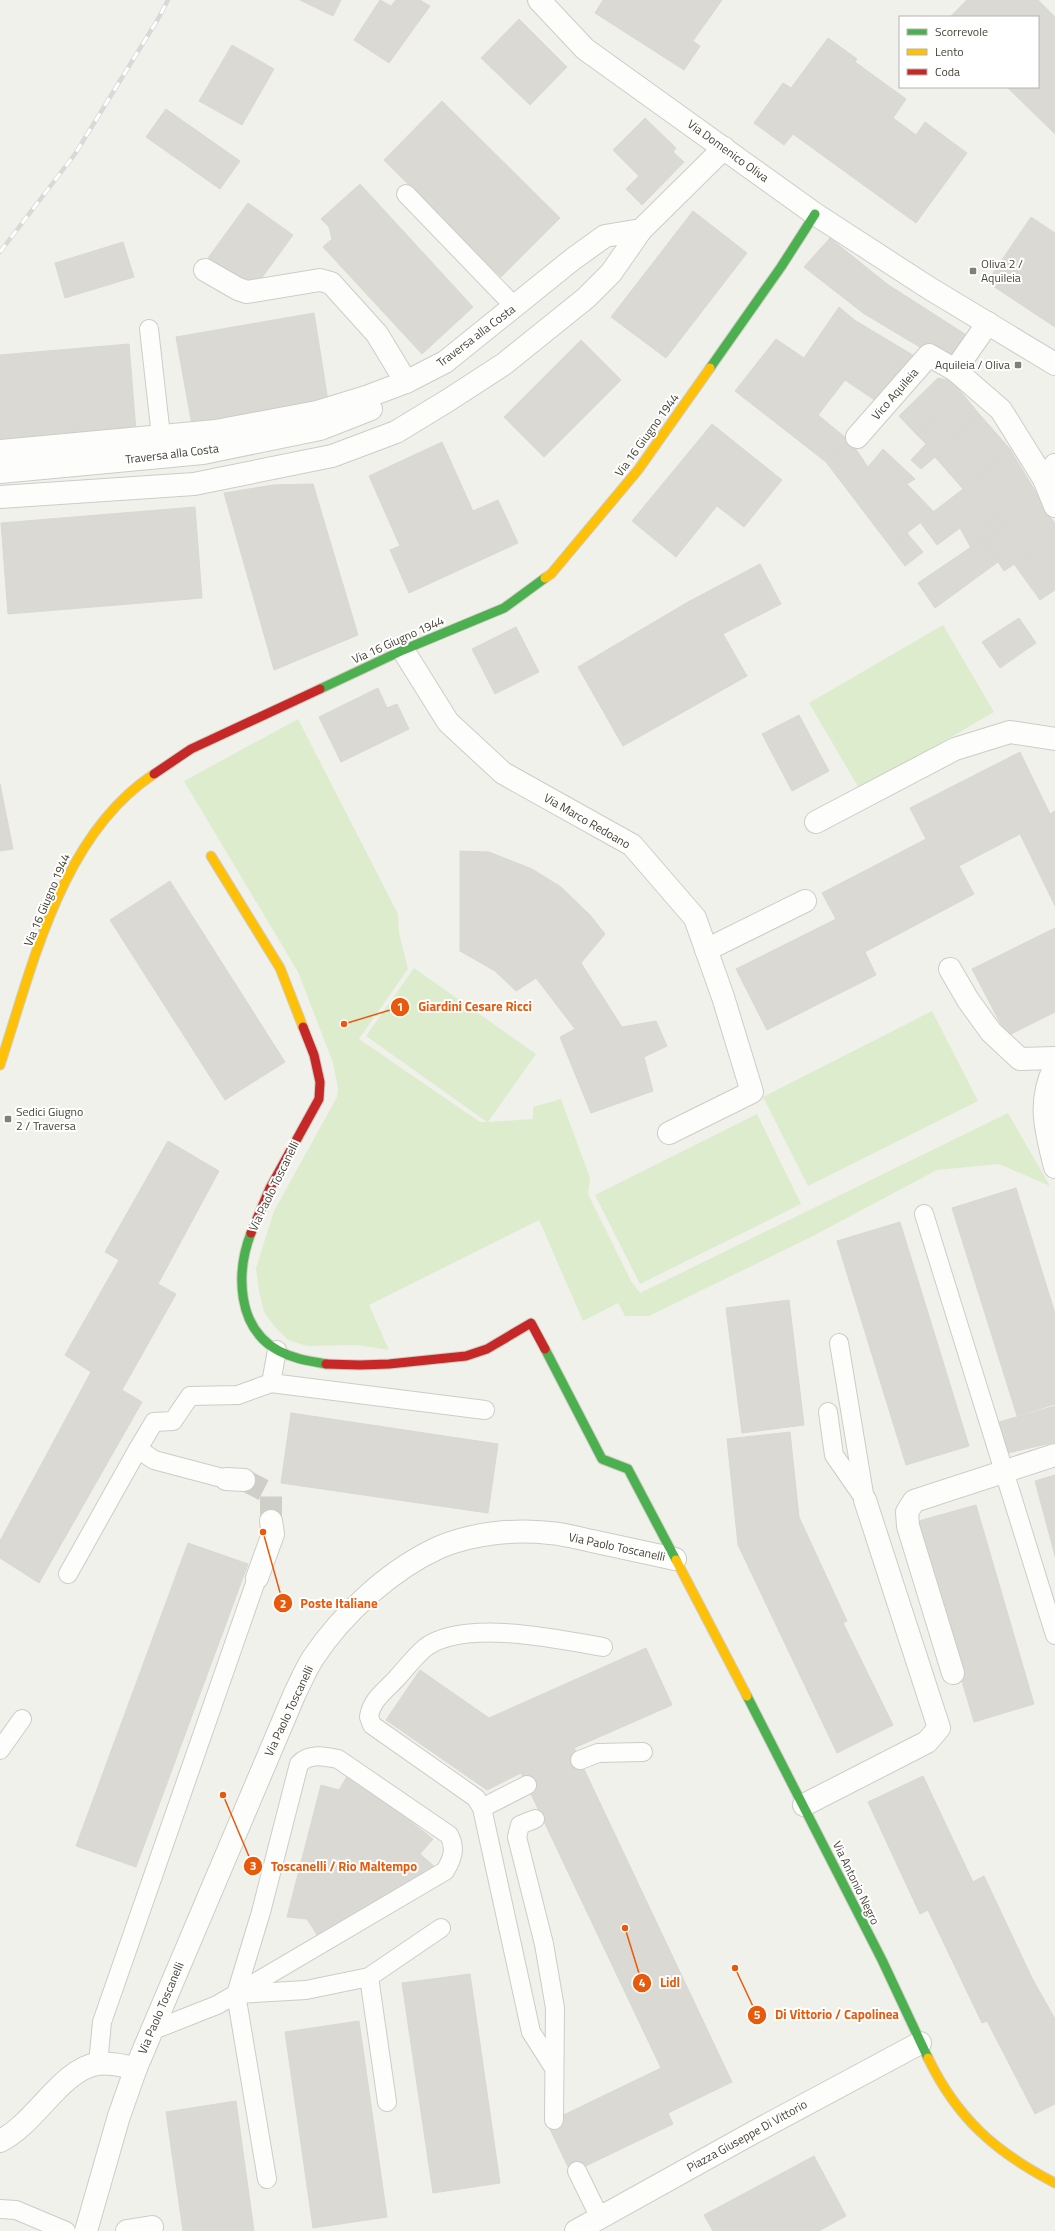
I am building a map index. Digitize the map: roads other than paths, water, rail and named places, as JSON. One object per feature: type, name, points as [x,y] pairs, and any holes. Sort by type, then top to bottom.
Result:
[{"type":"street","name":"Via Domenico Oliva","points":[[539,0],[584,49],[815,214],[929,288],[1055,364]]},
{"type":"street","points":[[0,497],[194,484],[332,456],[396,432],[504,364],[586,298],[611,273],[640,230],[724,148]]},
{"type":"street","name":"Via 16 Giugno 1944","points":[[0,1065],[46,924],[79,854],[104,818],[141,782],[191,749],[403,650],[504,608],[551,574],[638,470],[781,267],[815,214]]},
{"type":"street","name":"Traversa alla Costa","points":[[0,472],[203,453],[320,429],[387,403],[401,393],[406,382],[445,362],[573,259],[606,236],[640,230]]},
{"type":"street","points":[[0,451],[216,431],[317,412],[366,397],[406,382],[377,334],[331,283],[320,280],[247,292],[238,289],[205,270]]},
{"type":"street","points":[[988,323],[955,370],[1001,410],[1049,472],[1055,506]]},
{"type":"street","name":"Vico Aquileia","points":[[857,437],[928,355],[955,370]]},
{"type":"street","name":"Via Marco Redoano","points":[[403,650],[448,722],[503,773],[632,844],[695,918],[752,1092],[669,1133]]},
{"type":"street","points":[[816,822],[955,749],[1010,732],[1055,739]]},
{"type":"street","name":"Via Paolo Toscanelli","points":[[211,856],[280,968],[314,1055],[320,1082],[319,1099],[257,1217],[243,1258],[241,1281],[243,1303],[248,1320],[256,1335],[277,1350],[312,1362],[354,1367],[473,1354],[531,1323],[602,1459],[628,1469],[675,1559]]},
{"type":"street","points":[[706,950],[805,901]]},
{"type":"street","points":[[950,969],[968,1000],[991,1032],[1020,1059],[1055,1058]]},
{"type":"street","points":[[1055,1066],[1047,1083],[1044,1120],[1055,1168]]},
{"type":"street","points":[[953,1673],[908,1526],[907,1512],[914,1501],[1055,1455]]},
{"type":"street","points":[[804,1805],[927,1742],[939,1728],[865,1500]]},
{"type":"street","points":[[257,1578],[273,1534],[271,1521]]},
{"type":"street","name":"Via Paolo Toscanelli","points":[[86,2231],[119,2116],[151,2031],[295,1693],[314,1658],[332,1634],[364,1601],[390,1578],[417,1560],[441,1547],[494,1534],[519,1532],[551,1533],[675,1559]]},
{"type":"street","name":"Via Antonio Negro","points":[[675,1559],[699,1601],[804,1805],[902,2000],[920,2043],[952,2100],[969,2122],[1015,2160],[1055,2183]]},
{"type":"street","name":"Piazza Giuseppe Di Vittorio","points":[[576,2231],[763,2127],[920,2043]]},
{"type":"street","points":[[0,2141],[25,2122],[74,2074],[98,2064],[108,2063],[136,2068]]},
{"type":"street","points":[[127,2231],[152,2227]]},
{"type":"lane","points":[[406,194],[514,307]]},
{"type":"lane","points":[[149,329],[161,436]]},
{"type":"lane","points":[[924,1214],[1055,1635]]},
{"type":"lane","points":[[839,1343],[865,1500]]},
{"type":"lane","points":[[271,1383],[277,1350]]},
{"type":"lane","points":[[68,1574],[154,1422],[173,1421],[190,1396],[238,1394],[271,1383],[485,1410]]},
{"type":"lane","points":[[828,1412],[834,1455],[865,1500]]},
{"type":"lane","points":[[138,1450],[154,1460],[235,1479]]},
{"type":"lane","points":[[98,2064],[102,2022],[257,1578]]},
{"type":"lane","points":[[554,2068],[531,2032],[482,1808],[476,1798],[372,1725],[369,1717],[374,1702],[426,1647],[461,1635],[483,1633],[536,1635],[603,1646]]},
{"type":"lane","points":[[0,1750],[22,1718]]},
{"type":"lane","points":[[580,1760],[598,1753],[643,1752]]},
{"type":"lane","points":[[151,2031],[218,2005],[236,1994],[445,1871],[452,1860],[454,1844],[449,1835],[338,1759],[324,1756],[304,1759],[299,1764],[261,1912],[236,1994],[267,2180]]},
{"type":"lane","points":[[482,1808],[528,1785]]},
{"type":"lane","points":[[535,1819],[520,1825],[517,1837],[544,1944],[555,2008],[554,2120]]},
{"type":"lane","points":[[236,1994],[306,1990],[369,1977],[441,1928]]},
{"type":"lane","points":[[369,1977],[387,2102]]},
{"type":"lane","points":[[577,2170],[600,2218]]},
{"type":"lane","points":[[0,2209],[16,2210],[66,2231]]},
{"type":"tunnel","points":[[244,1480],[271,1494],[271,1521]]},
{"type":"railway","points":[[0,252],[75,154],[158,19],[168,0]]},
{"type":"place","name":"Oliva 2 / Aquileia","points":[[973,271]]},
{"type":"place","name":"Aquileia / Oliva","points":[[1018,365]]},
{"type":"place","name":"Giardini Cesare Ricci","points":[[344,1024]]},
{"type":"place","name":"Sedici Giugno 2 / Traversa","points":[[8,1119]]},
{"type":"place","name":"Poste Italiane","points":[[263,1532]]},
{"type":"place","name":"Toscanelli / Rio Maltempo","points":[[223,1795]]},
{"type":"place","name":"Lidl","points":[[625,1928]]},
{"type":"place","name":"Di Vittorio / Capolinea","points":[[735,1968]]}]
